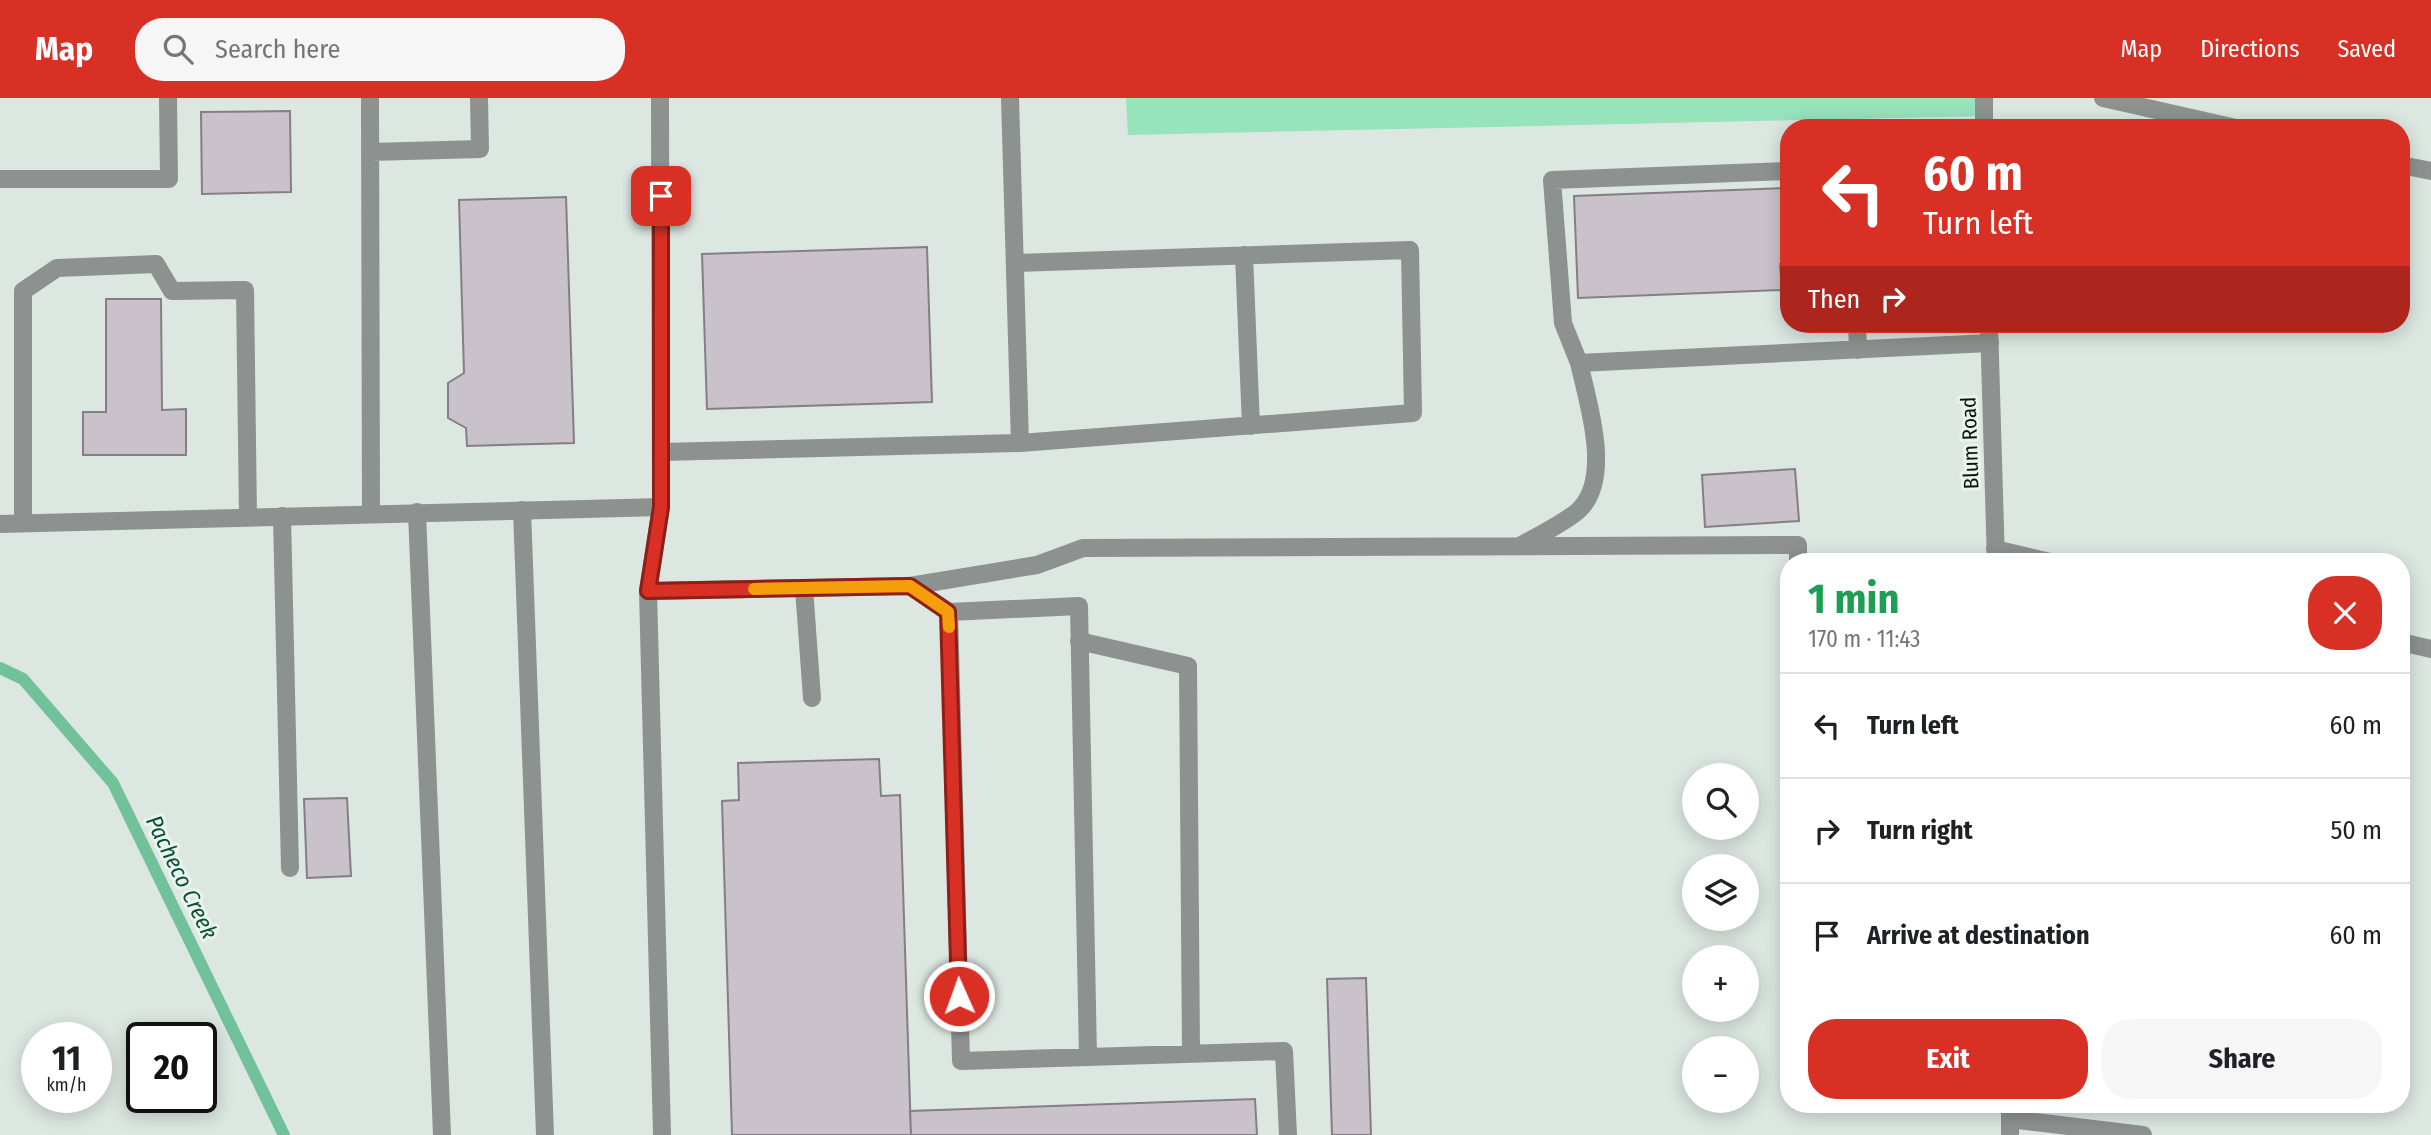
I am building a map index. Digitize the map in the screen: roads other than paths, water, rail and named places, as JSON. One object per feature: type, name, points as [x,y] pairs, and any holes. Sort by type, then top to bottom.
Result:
[{"type":"street","points":[[0,179],[169,179],[168,98]]},
{"type":"street","points":[[370,98],[371,514]]},
{"type":"street","points":[[370,152],[480,149],[478,98]]},
{"type":"street","points":[[660,98],[661,507],[648,591],[662,1135]]},
{"type":"street","points":[[1010,98],[1020,443]]},
{"type":"street","points":[[1984,98],[1984,119]]},
{"type":"street","points":[[2103,98],[2196,119]]},
{"type":"street","points":[[2410,167],[2431,172]]},
{"type":"street","points":[[1520,546],[1580,509],[1596,481],[1594,427],[1578,363],[1563,323],[1552,180],[1780,171]]},
{"type":"street","points":[[661,452],[1020,443],[1413,413],[1410,250],[1015,263]]},
{"type":"street","points":[[1244,255],[1251,426]]},
{"type":"street","points":[[23,523],[23,291],[57,268],[156,264],[172,291],[244,289],[248,517]]},
{"type":"street","points":[[1857,333],[1858,350]]},
{"type":"street","name":"Blum Road","points":[[1989,333],[1996,553]]},
{"type":"street","points":[[1578,363],[1990,343]]},
{"type":"street","points":[[0,524],[661,507]]},
{"type":"street","points":[[522,510],[545,1135]]},
{"type":"street","points":[[417,512],[442,1135]]},
{"type":"street","points":[[282,516],[290,867]]},
{"type":"street","points":[[648,591],[910,586],[1037,565],[1083,548],[1798,545],[1798,553]]},
{"type":"street","points":[[910,586],[948,612],[1079,606],[1088,1057]]},
{"type":"street","points":[[804,587],[812,698]]},
{"type":"street","points":[[948,612],[961,1061],[1284,1051],[1288,1135]]},
{"type":"street","points":[[1079,641],[1188,666],[1191,1054]]},
{"type":"street","points":[[2410,644],[2431,649]]},
{"type":"street","points":[[2010,1119],[2143,1135]]},
{"type":"waterway","name":"Pacheco Creek","points":[[0,668],[23,679],[113,783],[284,1135]]}]
